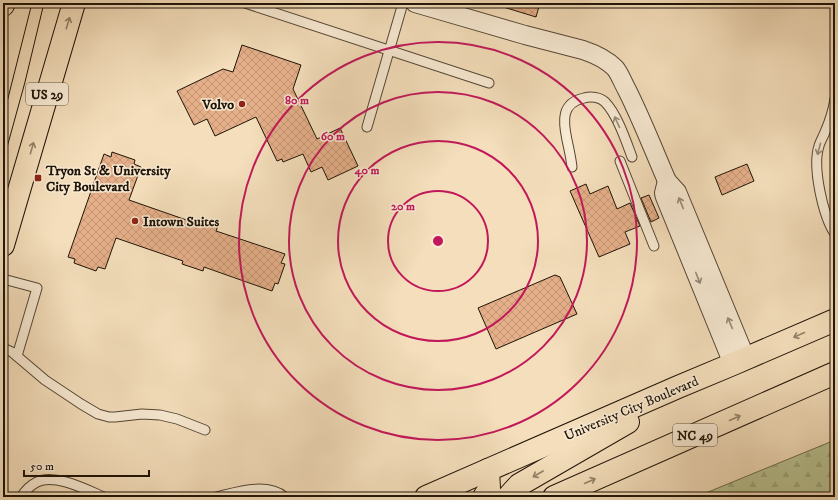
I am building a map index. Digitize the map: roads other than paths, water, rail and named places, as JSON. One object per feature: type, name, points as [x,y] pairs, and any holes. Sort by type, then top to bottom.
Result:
[{"type":"main road","name":"US 29","points":[[3,245],[74,3]]},
{"type":"main road","name":"University City Boulevard","points":[[426,497],[835,320]]},
{"type":"main road","name":"NC 49","points":[[554,497],[835,373]]},
{"type":"main road","points":[[508,497],[519,485],[629,422],[678,387]]},
{"type":"main road","points":[[484,497],[489,489],[488,470]]},
{"type":"street","points":[[415,3],[587,52],[599,56],[616,70],[631,99],[667,181],[677,192],[739,362]]},
{"type":"lane","points":[[245,3],[489,83]]},
{"type":"lane","points":[[367,127],[404,3]]},
{"type":"lane","points":[[572,167],[565,129],[564,114],[572,103],[585,98],[599,98],[607,104],[618,123],[632,158]]},
{"type":"lane","points":[[835,99],[832,113],[819,146],[817,156],[820,191],[827,217],[835,234]]},
{"type":"lane","points":[[620,161],[654,246]]},
{"type":"lane","points":[[3,279],[37,288],[18,356]]},
{"type":"lane","points":[[3,348],[18,356],[45,380],[98,414],[115,418],[142,414],[160,415],[177,419],[205,430]]},
{"type":"lane","points":[[21,497],[38,481],[49,480],[62,481],[77,485],[104,497]]},
{"type":"lane","points":[[216,497],[251,489],[260,489],[274,492],[285,497]]},
{"type":"tram line","points":[[3,118],[32,3]]},
{"type":"tram line","points":[[3,162],[25,82],[44,3]]},
{"type":"place","name":"Volvo","points":[[242,104]]},
{"type":"place","name":"Tryon St & University City Boulevard","points":[[38,178]]},
{"type":"place","name":"Intown Suites","points":[[135,221]]}]
